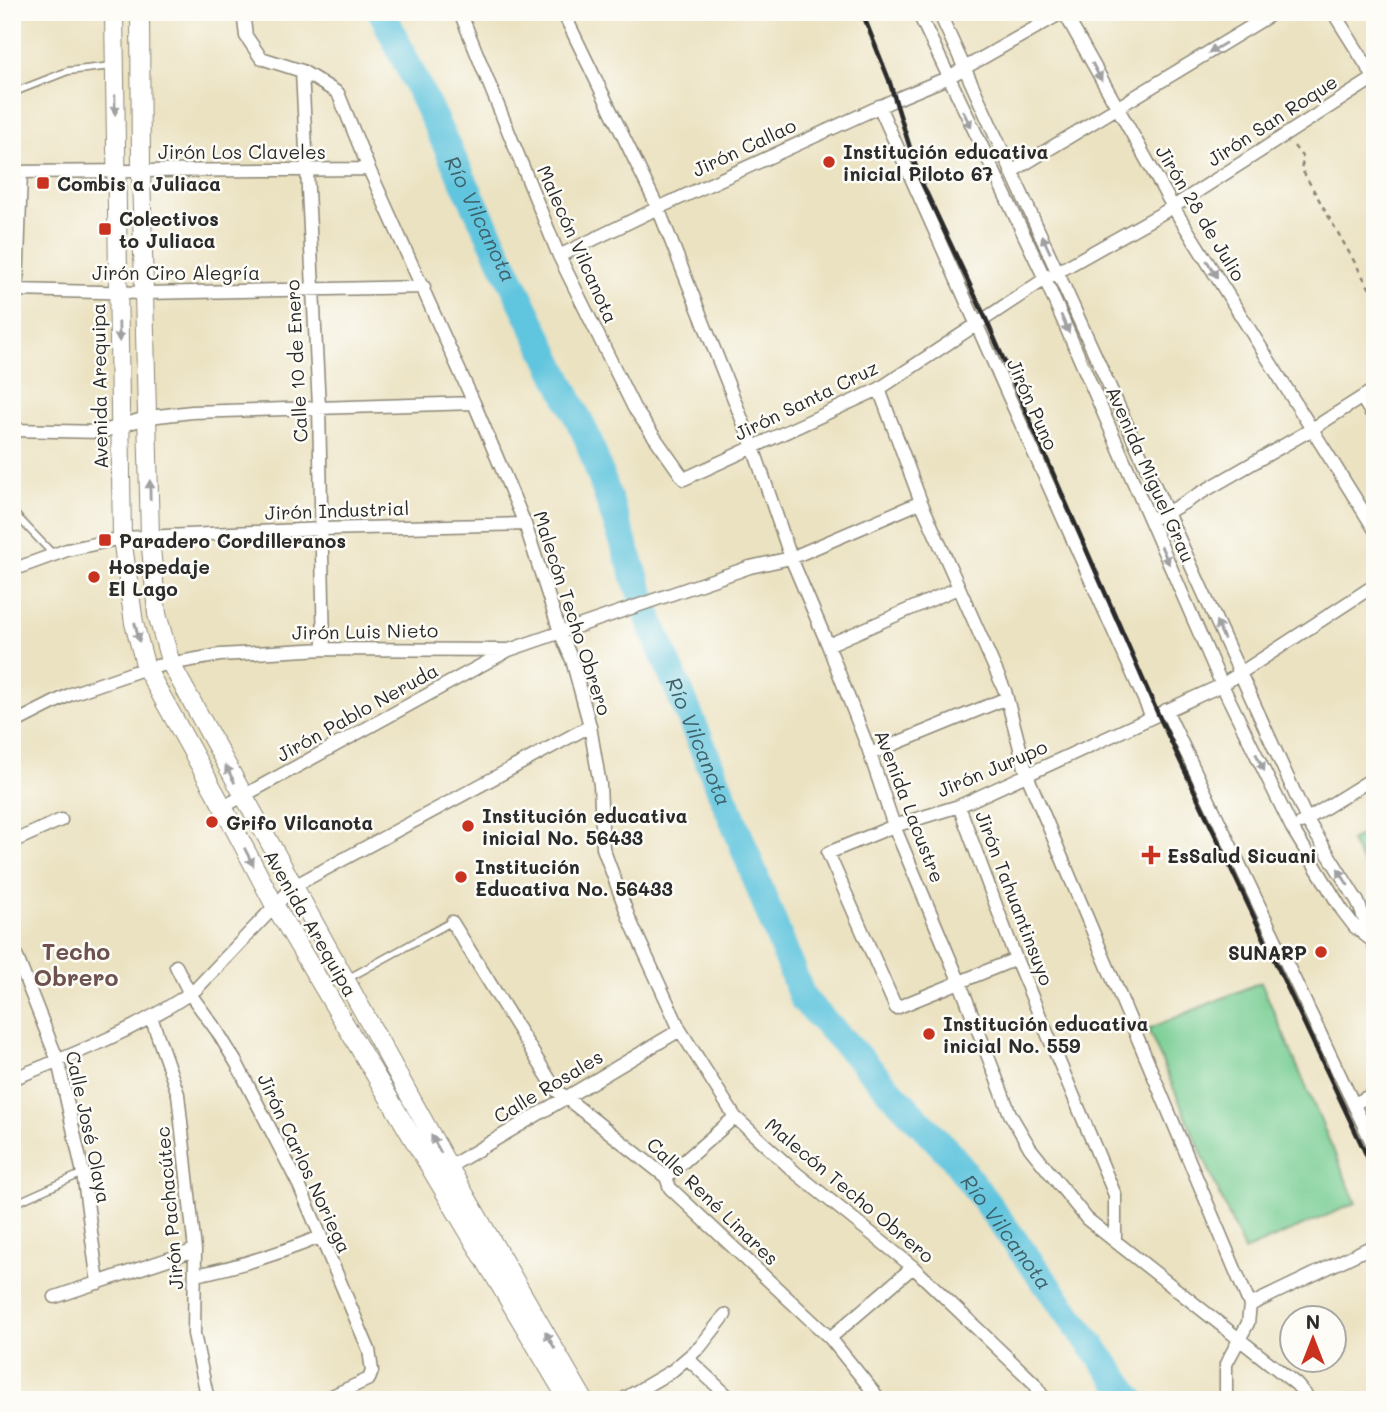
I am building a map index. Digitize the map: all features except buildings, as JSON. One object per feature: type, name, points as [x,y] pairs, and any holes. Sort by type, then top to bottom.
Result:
[{"type":"street","name":"Avenida Arequipa","points":[[114,12],[122,538],[134,623],[146,668],[275,906],[584,1400]]},
{"type":"street","name":"Avenida Arequipa","points":[[140,12],[150,536],[157,614],[171,664],[346,980],[442,1172],[568,1400]]},
{"type":"street","name":"Malecón Techo Obrero","points":[[243,12],[246,36],[261,58],[302,71],[338,93],[369,169],[474,403],[525,524],[560,632],[572,660],[590,726],[600,785],[603,848],[629,918],[680,1030],[735,1117],[796,1173],[913,1267],[1034,1383],[1045,1400]]},
{"type":"street","name":"Malecón Vilcanota","points":[[460,12],[559,256],[634,408],[684,479]]},
{"type":"street","name":"Avenida Lacustre","points":[[563,12],[658,208],[753,447],[791,558],[870,754],[894,826],[960,983],[1010,1114],[1030,1149],[1087,1219],[1296,1384],[1310,1400]]},
{"type":"street","name":"Avenida Miguel Grau","points":[[918,12],[947,78],[1045,279],[1222,685],[1292,828],[1342,909],[1372,944]]},
{"type":"street","name":"Avenida Miguel Grau","points":[[939,12],[1307,820],[1358,902],[1366,919],[1372,944]]},
{"type":"street","name":"Jirón Callao","points":[[559,256],[880,106],[947,78],[1064,12]]},
{"type":"street","name":"Jirón 28 de Julio","points":[[1064,12],[1173,207],[1375,530]]},
{"type":"street","points":[[1012,172],[1275,12]]},
{"type":"street","points":[[1333,12],[1374,78]]},
{"type":"street","name":"Calle 10 de Enero","points":[[302,71],[319,407],[324,649]]},
{"type":"street","name":"Jirón San Roque","points":[[1045,279],[1173,207],[1374,78]]},
{"type":"street","name":"Jirón Puno","points":[[880,106],[1152,717]]},
{"type":"street","name":"Jirón Los Claveles","points":[[16,172],[369,169]]},
{"type":"street","points":[[15,290],[16,172]]},
{"type":"street","name":"Jirón Santa Cruz","points":[[684,479],[879,389],[1045,279]]},
{"type":"street","name":"Jirón Ciro Alegría","points":[[15,290],[145,293],[424,287]]},
{"type":"street","points":[[879,389],[921,502],[1007,698],[1027,775],[1250,1305],[1248,1323],[1226,1364],[1228,1400]]},
{"type":"street","points":[[1150,520],[1312,429],[1375,389]]},
{"type":"street","points":[[1362,398],[1375,419]]},
{"type":"street","points":[[12,430],[101,432],[149,418],[192,412],[474,403]]},
{"type":"street","name":"Jirón Luis Nieto","points":[[12,724],[71,694],[146,668],[220,655],[324,649],[509,650],[750,567],[791,558],[921,502]]},
{"type":"street","name":"Jirón Industrial","points":[[12,570],[53,554],[122,538],[525,524]]},
{"type":"street","name":"Jirón Jurupo","points":[[960,983],[896,1008],[828,853],[894,826],[959,806],[1222,685],[1375,585]]},
{"type":"street","points":[[828,645],[958,588]]},
{"type":"street","name":"Jirón Pablo Neruda","points":[[223,807],[509,650]]},
{"type":"street","points":[[870,754],[1007,698]]},
{"type":"street","points":[[1166,710],[1375,1149]]},
{"type":"street","points":[[12,1079],[151,1017],[190,994],[294,886],[590,726]]},
{"type":"street","points":[[1292,828],[1375,777]]},
{"type":"street","name":"Jirón Tahuantinsuyo","points":[[959,806],[1016,959],[1115,1195],[1115,1240]]},
{"type":"street","points":[[12,842],[61,820]]},
{"type":"street","name":"Calle René Linares","points":[[452,922],[556,1090],[666,1177],[670,1188],[830,1338],[880,1400]]},
{"type":"street","name":"Calle José Olaya","points":[[12,945],[58,1060],[83,1173],[97,1283]]},
{"type":"street","points":[[960,983],[1016,959]]},
{"type":"street","name":"Jirón Carlos Noriega","points":[[176,967],[190,994],[237,1064],[299,1185],[369,1350],[372,1371],[369,1379],[323,1400]]},
{"type":"street","name":"Jirón Pachacútec","points":[[151,1017],[178,1094],[195,1250],[194,1334],[208,1400]]},
{"type":"street","name":"Calle Rosales","points":[[442,1172],[680,1030]]},
{"type":"street","points":[[1354,1104],[1375,1093]]},
{"type":"street","points":[[666,1177],[735,1117]]},
{"type":"street","points":[[195,1275],[269,1256],[320,1237]]},
{"type":"street","points":[[1250,1305],[1375,1245]]},
{"type":"street","points":[[55,1297],[195,1250]]},
{"type":"street","points":[[830,1338],[913,1267]]},
{"type":"street","points":[[622,1400],[672,1371],[700,1348],[725,1315]]},
{"type":"street","points":[[687,1358],[732,1400]]},
{"type":"lane","points":[[12,93],[68,71],[114,65]]},
{"type":"lane","points":[[12,511],[53,554]]},
{"type":"lane","name":"Calle René Linares","points":[[346,980],[452,922]]},
{"type":"lane","points":[[18,1202],[83,1173]]},
{"type":"path","points":[[1286,133],[1304,159],[1301,168],[1375,298]]},
{"type":"green space","points":[[1375,828],[1375,883],[1350,841]]},
{"type":"green space","points":[[1261,982],[1356,1203],[1244,1251],[1148,1029]]},
{"type":"waterway","name":"Río Vilcanota","points":[[382,12],[588,439],[652,626],[733,820],[803,999],[952,1156],[1132,1400]]},
{"type":"railway","points":[[862,12],[889,80],[919,177],[985,317],[1158,714],[1375,1173]]},
{"type":"place","name":"Institución educativa inicial Piloto 67","points":[[829,162]]},
{"type":"place","name":"Combis a Juliaca","points":[[43,183]]},
{"type":"place","name":"Colectivos to Juliaca","points":[[105,229]]},
{"type":"place","name":"Paradero Cordilleranos","points":[[105,540]]},
{"type":"place","name":"Hospedaje El Lago","points":[[94,577]]},
{"type":"place","name":"Grifo Vilcanota","points":[[212,822]]},
{"type":"place","name":"Institución educativa inicial No. 56433","points":[[468,826]]},
{"type":"place","name":"EsSalud Sicuani","points":[[1151,855]]},
{"type":"place","name":"Institución Educativa No. 56433","points":[[461,877]]},
{"type":"place","name":"SUNARP","points":[[1321,952]]},
{"type":"place","name":"Institución educativa inicial No. 559","points":[[929,1034]]},
{"type":"district","name":"Techo Obrero","points":[[76,964]]}]
